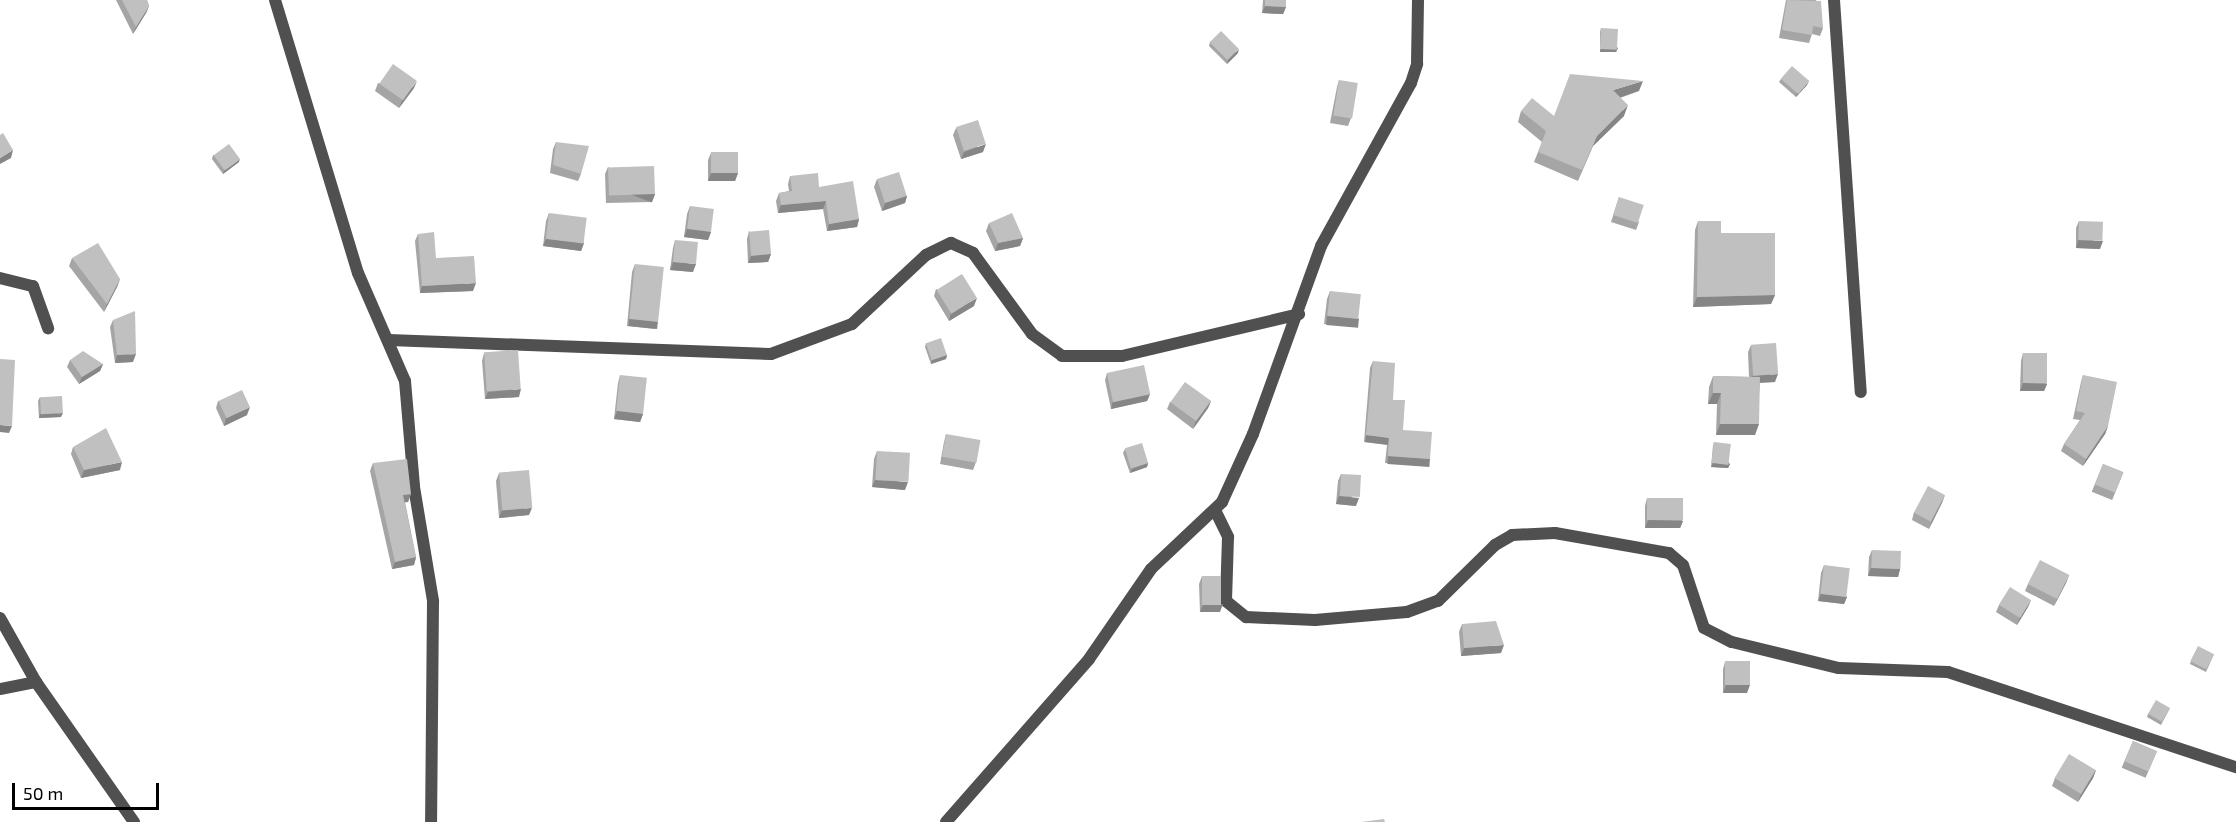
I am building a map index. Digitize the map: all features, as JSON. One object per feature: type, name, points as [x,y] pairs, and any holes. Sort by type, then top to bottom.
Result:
[{"type":"street","points":[[275,0],[358,273],[405,381],[411,466],[433,601],[431,822]]},
{"type":"street","points":[[946,822],[1089,659],[1151,569],[1215,510],[1241,464],[1336,215],[1411,83],[1417,64],[1418,0]]},
{"type":"street","points":[[1834,0],[1861,392]]},
{"type":"street","points":[[389,340],[771,354],[852,324],[926,255],[951,243],[973,254],[1032,334],[1062,356],[1132,354],[1299,314]]},
{"type":"street","points":[[0,278],[33,286],[48,328]]},
{"type":"street","points":[[1215,510],[1228,537],[1226,601],[1246,617],[1315,620],[1407,612],[1443,597],[1495,545],[1512,535],[1555,533],[1669,553],[1683,565],[1704,628],[1732,642],[1839,668],[1948,672],[2236,767]]},
{"type":"street","points":[[0,618],[36,682],[134,822]]},
{"type":"street","points":[[0,689],[36,682]]},
{"type":"building","points":[[122,0],[147,0],[149,6],[136,27]]},
{"type":"building","points":[[1265,0],[1286,0],[1286,7],[1265,6]]},
{"type":"building","points":[[1787,0],[1821,1],[1823,28],[1813,26],[1812,35],[1782,30]]},
{"type":"building","points":[[1601,28],[1618,29],[1617,50],[1600,49]]},
{"type":"building","points":[[1221,31],[1239,49],[1227,60],[1210,42]]},
{"type":"building","points":[[393,64],[417,81],[403,100],[379,84]]},
{"type":"building","points":[[1792,66],[1809,81],[1798,94],[1781,79]]},
{"type":"building","points":[[1570,74],[1643,81],[1613,90],[1628,105],[1597,136],[1582,170],[1538,152],[1546,131],[1521,111],[1532,98],[1554,116]]},
{"type":"building","points":[[1339,80],[1358,83],[1352,119],[1333,116]]},
{"type":"building","points":[[978,120],[986,144],[964,151],[956,127]]},
{"type":"building","points":[[3,133],[13,150],[0,158],[0,135]]},
{"type":"building","points":[[556,142],[589,146],[581,174],[553,165]]},
{"type":"building","points":[[229,144],[240,159],[225,171],[214,155]]},
{"type":"building","points":[[711,152],[738,152],[738,173],[711,173]]},
{"type":"building","points":[[654,166],[655,194],[609,196],[608,168]]},
{"type":"building","points":[[899,172],[907,196],[885,203],[877,179]]},
{"type":"building","points":[[818,173],[819,187],[853,181],[859,219],[829,224],[826,201],[781,205],[779,193],[792,191],[790,176]]},
{"type":"building","points":[[1619,197],[1644,205],[1638,223],[1613,215]]},
{"type":"building","points":[[690,206],[714,209],[711,232],[687,229]]},
{"type":"building","points":[[549,213],[587,218],[584,243],[546,239]]},
{"type":"building","points":[[1012,213],[1023,238],[998,243],[989,223]]},
{"type":"building","points":[[1698,221],[1721,221],[1721,233],[1775,233],[1775,295],[1697,297]]},
{"type":"building","points":[[2079,221],[2103,222],[2102,241],[2078,240]]},
{"type":"building","points":[[769,230],[771,254],[751,256],[749,232]]},
{"type":"building","points":[[434,232],[436,258],[474,256],[476,283],[422,286],[418,234]]},
{"type":"building","points":[[675,240],[698,242],[696,264],[673,262]]},
{"type":"building","points":[[98,243],[120,279],[107,304],[72,258]]},
{"type":"building","points":[[635,264],[664,267],[658,322],[629,319]]},
{"type":"building","points":[[962,274],[977,298],[951,314],[937,290]]},
{"type":"building","points":[[1330,291],[1361,294],[1358,319],[1327,316]]},
{"type":"building","points":[[135,311],[136,354],[117,355],[113,320]]},
{"type":"building","points":[[941,338],[947,355],[932,360],[926,343]]},
{"type":"building","points":[[1776,343],[1778,374],[1753,376],[1751,345]]},
{"type":"building","points":[[518,350],[521,389],[487,391],[484,352]]},
{"type":"building","points":[[83,351],[103,364],[82,377],[70,360]]},
{"type":"building","points":[[2023,353],[2047,353],[2047,383],[2023,383]]},
{"type":"building","points":[[0,359],[15,360],[12,426],[0,425]]},
{"type":"building","points":[[1373,361],[1395,363],[1393,400],[1405,400],[1403,430],[1432,432],[1430,459],[1388,456],[1389,438],[1366,435]]},
{"type":"building","points":[[1144,365],[1150,394],[1113,402],[1107,373]]},
{"type":"building","points":[[620,375],[647,378],[643,414],[616,411]]},
{"type":"building","points":[[2083,375],[2117,382],[2108,426],[2086,459],[2064,444],[2085,413],[2076,411]]},
{"type":"building","points":[[1713,376],[1760,377],[1759,424],[1720,424],[1721,393],[1713,393]]},
{"type":"building","points":[[1185,382],[1211,401],[1196,421],[1170,402]]},
{"type":"building","points":[[242,390],[250,407],[226,418],[218,401]]},
{"type":"building","points":[[62,396],[63,413],[41,414],[40,397]]},
{"type":"building","points":[[106,428],[122,462],[84,470],[73,447]]},
{"type":"building","points":[[946,434],[980,440],[976,463],[942,457]]},
{"type":"building","points":[[1714,442],[1731,444],[1728,465],[1711,463]]},
{"type":"building","points":[[1142,443],[1148,463],[1131,468],[1125,448]]},
{"type":"building","points":[[877,451],[910,453],[908,482],[875,480]]},
{"type":"building","points":[[407,459],[411,494],[403,495],[416,557],[395,562],[373,463]]},
{"type":"building","points":[[2103,464],[2123,472],[2115,493],[2095,484]]},
{"type":"building","points":[[529,470],[532,508],[502,510],[499,473]]},
{"type":"building","points":[[1341,474],[1361,475],[1360,497],[1340,496]]},
{"type":"building","points":[[1928,486],[1945,495],[1931,521],[1914,512]]},
{"type":"building","points":[[1647,498],[1683,498],[1683,520],[1647,520]]},
{"type":"building","points":[[1872,550],[1901,551],[1900,569],[1871,568]]},
{"type":"building","points":[[2040,560],[2069,575],[2057,599],[2028,584]]},
{"type":"building","points":[[1824,565],[1850,568],[1846,597],[1820,594]]},
{"type":"building","points":[[1202,576],[1221,576],[1221,605],[1202,605]]},
{"type":"building","points":[[2010,587],[2031,600],[2020,618],[1999,605]]},
{"type":"building","points":[[1496,621],[1504,645],[1464,648],[1462,624]]},
{"type":"building","points":[[2198,646],[2214,654],[2206,669],[2190,661]]},
{"type":"building","points":[[1725,661],[1750,661],[1750,685],[1725,685]]},
{"type":"building","points":[[2156,700],[2170,708],[2162,722],[2148,714]]},
{"type":"building","points":[[2133,741],[2157,751],[2148,771],[2124,761]]},
{"type":"building","points":[[2069,754],[2096,770],[2081,794],[2055,778]]},
{"type":"building","points":[[1384,819],[1385,822],[1361,822]]}]
